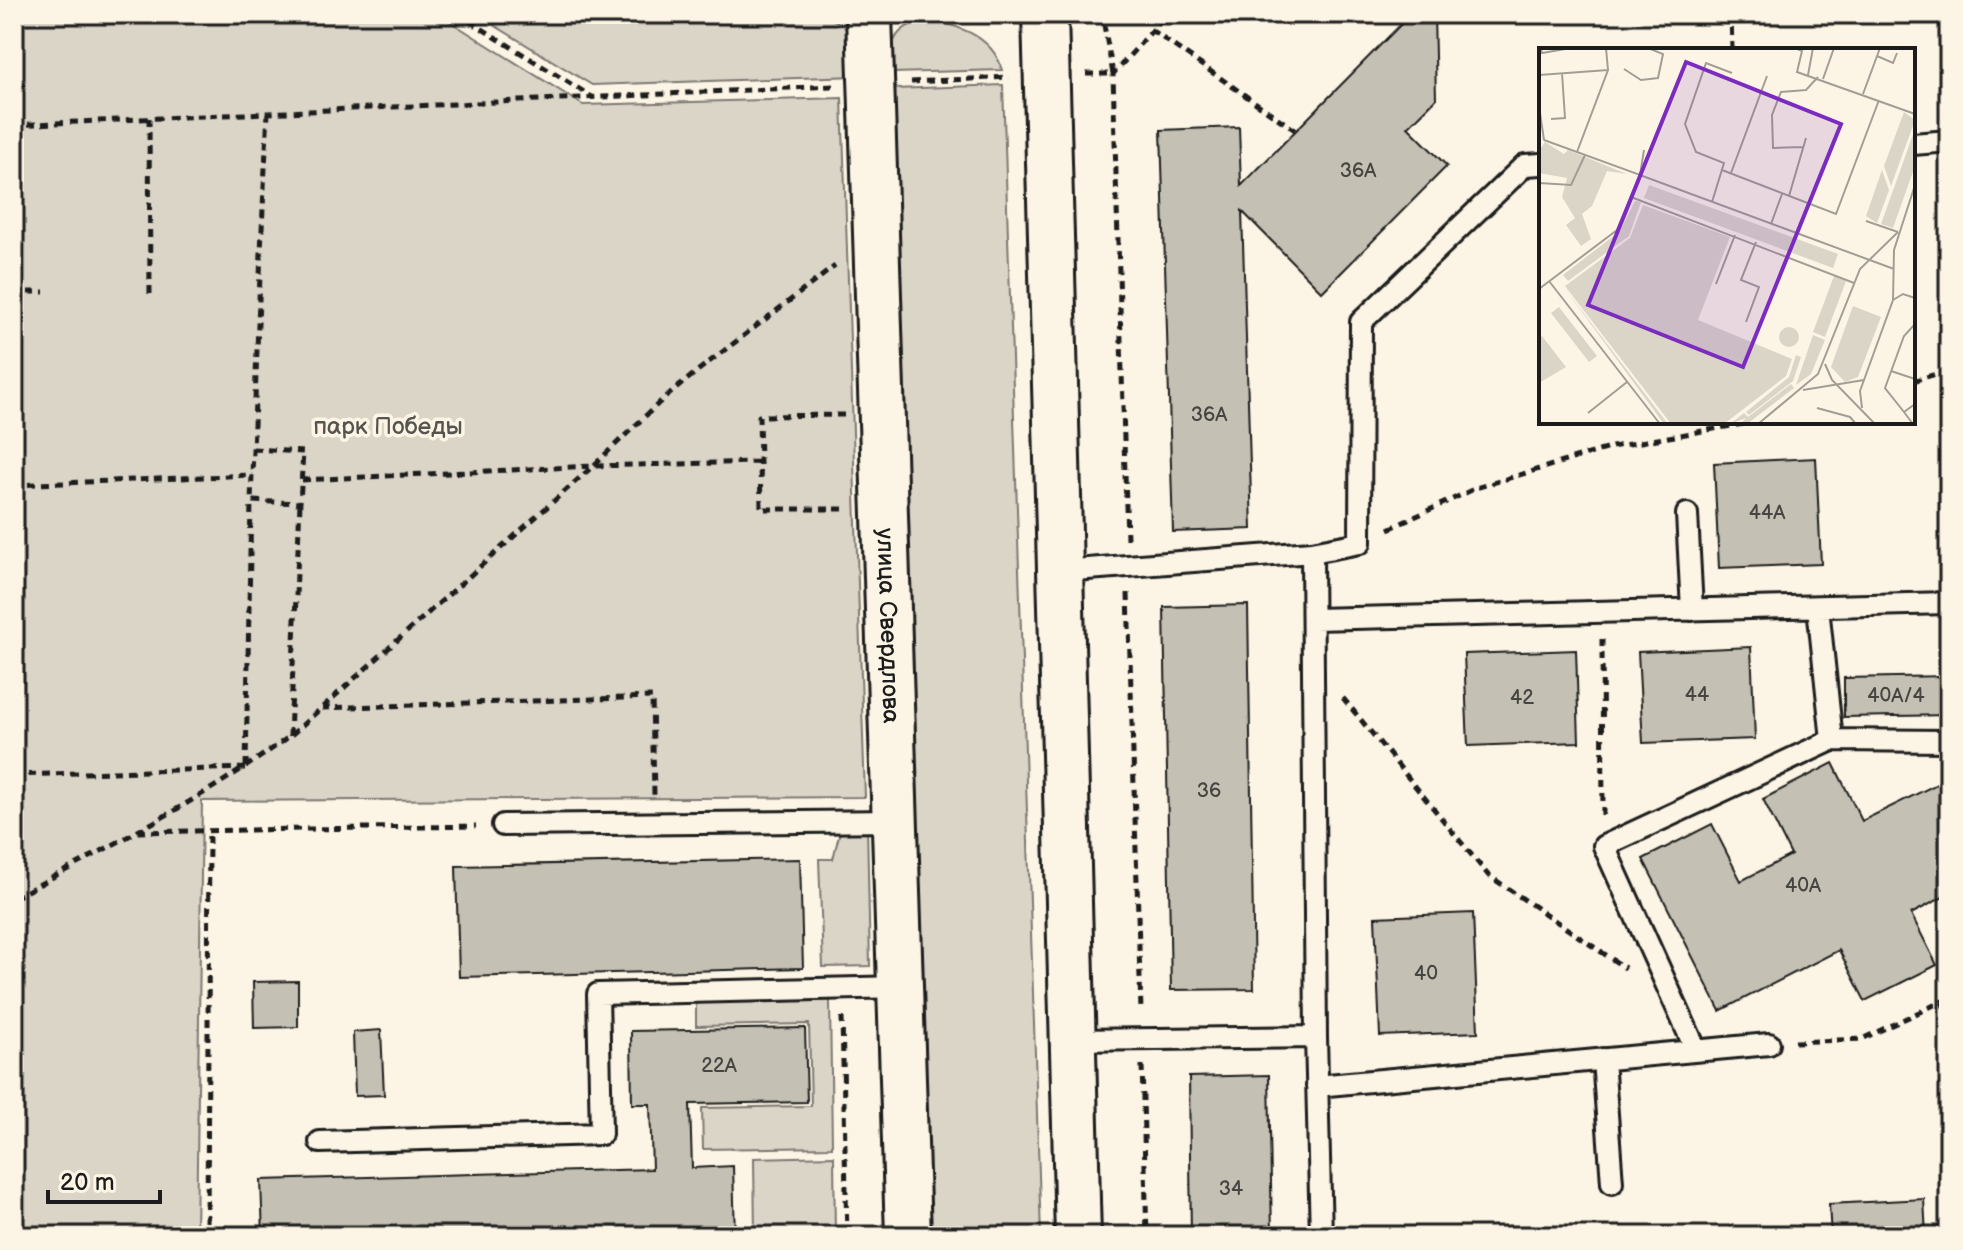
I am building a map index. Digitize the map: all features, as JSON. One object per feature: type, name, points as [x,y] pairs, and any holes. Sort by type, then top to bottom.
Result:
[{"type":"main road","name":"улица Свердлова","points":[[869,14],[908,1236]]},
{"type":"main road","points":[[1045,14],[1078,1236]]},
{"type":"lane","points":[[1915,144],[1949,141]]},
{"type":"lane","points":[[1061,571],[1312,552],[1360,543],[1361,322],[1525,165],[1539,164]]},
{"type":"lane","points":[[1687,514],[1692,610]]},
{"type":"lane","points":[[1312,552],[1321,1236]]},
{"type":"lane","points":[[1314,619],[1949,603]]},
{"type":"lane","points":[[1818,607],[1832,740]]},
{"type":"lane","points":[[1696,1050],[1604,846],[1832,740],[1949,741]]},
{"type":"lane","points":[[503,825],[896,821]]},
{"type":"lane","points":[[320,1142],[601,1134],[598,994],[902,987]]},
{"type":"lane","points":[[1073,1040],[1316,1037]]},
{"type":"lane","points":[[1317,1086],[1769,1044]]},
{"type":"lane","points":[[1603,1059],[1612,1183]]},
{"type":"path","points":[[458,14],[593,97]]},
{"type":"path","points":[[1102,14],[1113,74],[1147,1236]]},
{"type":"path","points":[[14,125],[1113,74],[1167,14]]},
{"type":"path","points":[[1731,14],[1732,48]]},
{"type":"path","points":[[1151,30],[1295,130]]},
{"type":"path","points":[[246,768],[251,501],[268,113]]},
{"type":"path","points":[[149,118],[150,295]]},
{"type":"path","points":[[14,898],[137,832],[246,768],[290,736],[700,369],[843,260]]},
{"type":"path","points":[[14,292],[44,292]]},
{"type":"path","points":[[1915,380],[1949,370]]},
{"type":"path","points":[[851,415],[759,416],[758,462],[761,509],[852,509]]},
{"type":"path","points":[[1360,543],[1476,488],[1612,447],[1743,424]]},
{"type":"path","points":[[253,449],[303,452],[290,736]]},
{"type":"path","points":[[302,480],[593,466],[758,462]]},
{"type":"path","points":[[14,485],[252,475]]},
{"type":"path","points":[[251,501],[300,503]]},
{"type":"path","points":[[1602,612],[1604,846]]},
{"type":"path","points":[[1314,663],[1488,875],[1625,967],[1635,979]]},
{"type":"path","points":[[322,708],[652,697],[655,824]]},
{"type":"path","points":[[14,775],[246,768]]},
{"type":"path","points":[[137,832],[503,825]]},
{"type":"path","points":[[207,1236],[209,830]]},
{"type":"path","points":[[842,988],[847,1236]]},
{"type":"path","points":[[1769,1044],[1862,1039],[1949,998]]},
{"type":"path","points":[[1942,1002],[1949,1017]]},
{"type":"green space","name":"парк Победы","points":[[14,14],[438,14],[583,105],[842,98],[865,797],[202,801],[196,1236],[14,1236]]},
{"type":"green space","points":[[476,14],[827,17],[850,33],[855,47],[857,76],[592,85]]},
{"type":"green space","points":[[919,21],[945,24],[970,32],[990,48],[1002,70],[892,73],[894,41],[903,30]]},
{"type":"green space","points":[[1003,85],[1041,1236],[931,1236],[894,89]]},
{"type":"green space","points":[[867,826],[870,966],[823,967],[819,859],[833,859],[841,827]]},
{"type":"green space","points":[[830,1000],[832,1147],[703,1149],[702,1108],[811,1106],[809,1024],[696,1026],[696,1002]]},
{"type":"green space","points":[[834,1156],[835,1236],[755,1236],[754,1158]]},
{"type":"building","points":[[1411,14],[1434,14],[1436,99],[1408,127],[1447,166],[1322,292],[1242,211],[1252,529],[1173,532],[1161,130],[1239,127],[1241,186]]},
{"type":"building","points":[[1816,458],[1821,564],[1719,568],[1714,463]]},
{"type":"building","points":[[1248,605],[1254,989],[1171,990],[1164,607]]},
{"type":"building","points":[[1751,647],[1755,739],[1643,743],[1638,652]]},
{"type":"building","points":[[1576,650],[1579,742],[1468,746],[1464,654]]},
{"type":"building","points":[[1949,676],[1949,715],[1844,717],[1844,678]]},
{"type":"building","points":[[1833,763],[1862,821],[1949,778],[1949,894],[1911,914],[1937,965],[1865,1001],[1839,950],[1720,1011],[1643,859],[1712,824],[1741,881],[1791,855],[1763,799]]},
{"type":"building","points":[[800,859],[803,968],[459,977],[456,866]]},
{"type":"building","points":[[1473,913],[1478,1032],[1380,1036],[1375,917]]},
{"type":"building","points":[[298,981],[298,1027],[254,1028],[253,982]]},
{"type":"building","points":[[805,1028],[807,1102],[690,1104],[692,1168],[733,1166],[735,1236],[263,1236],[261,1180],[652,1169],[650,1104],[632,1104],[631,1031]]},
{"type":"building","points":[[381,1030],[384,1095],[355,1096],[353,1032]]},
{"type":"building","points":[[1269,1075],[1272,1236],[1191,1236],[1189,1077]]},
{"type":"building","points":[[1924,1199],[1926,1236],[1831,1236],[1829,1204]]}]
